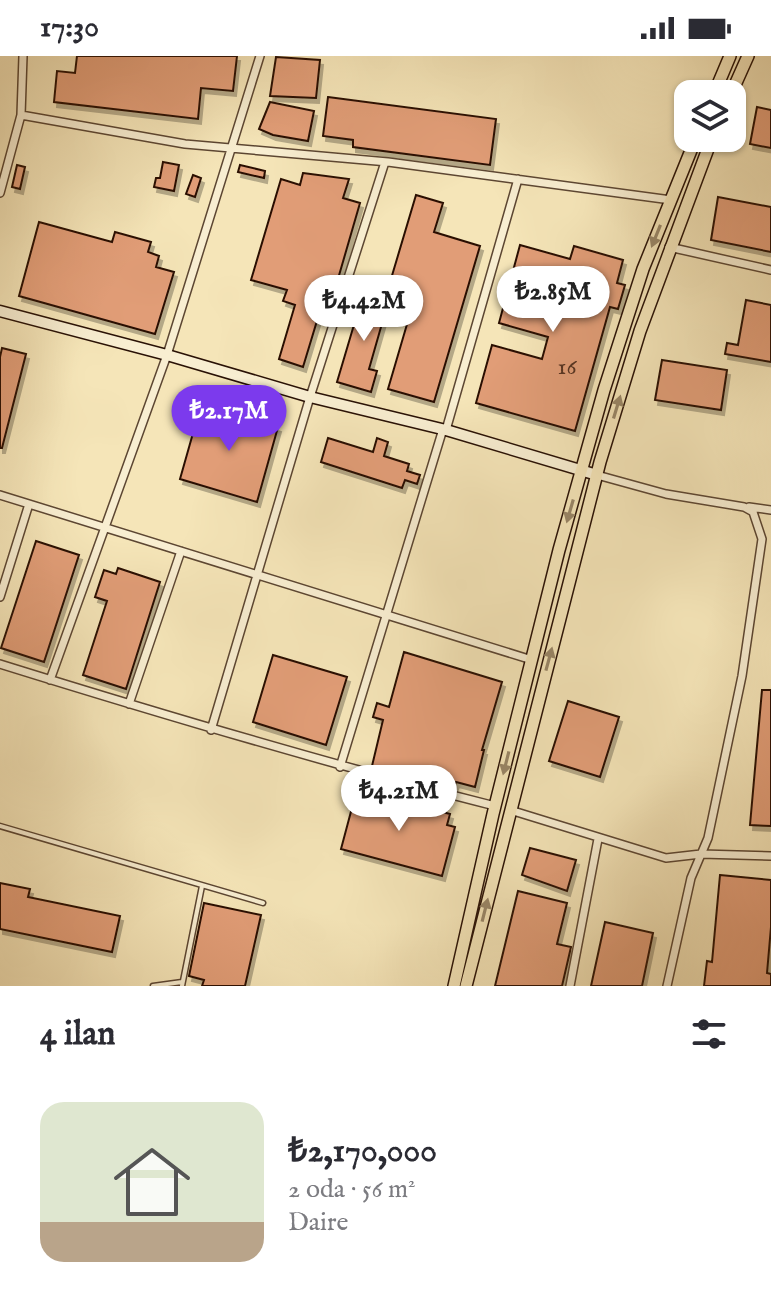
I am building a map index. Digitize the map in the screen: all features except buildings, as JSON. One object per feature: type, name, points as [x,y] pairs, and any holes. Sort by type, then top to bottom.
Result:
[{"type":"main road","points":[[720,80],[730,56]]},
{"type":"main road","points":[[737,80],[748,56]]},
{"type":"main road","points":[[454,986],[495,806],[582,470],[643,269],[690,152]]},
{"type":"main road","points":[[467,986],[597,475],[640,331],[706,152]]},
{"type":"street","points":[[0,193],[21,115],[23,56]]},
{"type":"street","points":[[50,680],[167,355],[260,56]]},
{"type":"street","points":[[21,115],[185,144],[385,162],[671,200]]},
{"type":"street","points":[[0,149],[11,151]]},
{"type":"street","points":[[211,730],[310,397],[385,162]]},
{"type":"street","points":[[340,767],[445,429],[518,179]]},
{"type":"street","points":[[669,247],[771,270]]},
{"type":"street","points":[[0,311],[310,397],[445,429],[666,494],[771,510]]},
{"type":"street","points":[[0,495],[532,660]]},
{"type":"street","points":[[0,597],[29,504]]},
{"type":"street","points":[[667,986],[691,878],[708,838],[742,676],[762,539],[753,512],[744,507]]},
{"type":"street","points":[[129,704],[181,551]]},
{"type":"street","points":[[0,664],[211,730],[495,806]]},
{"type":"street","points":[[510,810],[666,858],[701,854],[771,856]]},
{"type":"street","points":[[570,986],[598,839]]},
{"type":"lane","points":[[0,826],[263,903]]},
{"type":"lane","points":[[153,986],[182,984],[202,886]]}]
